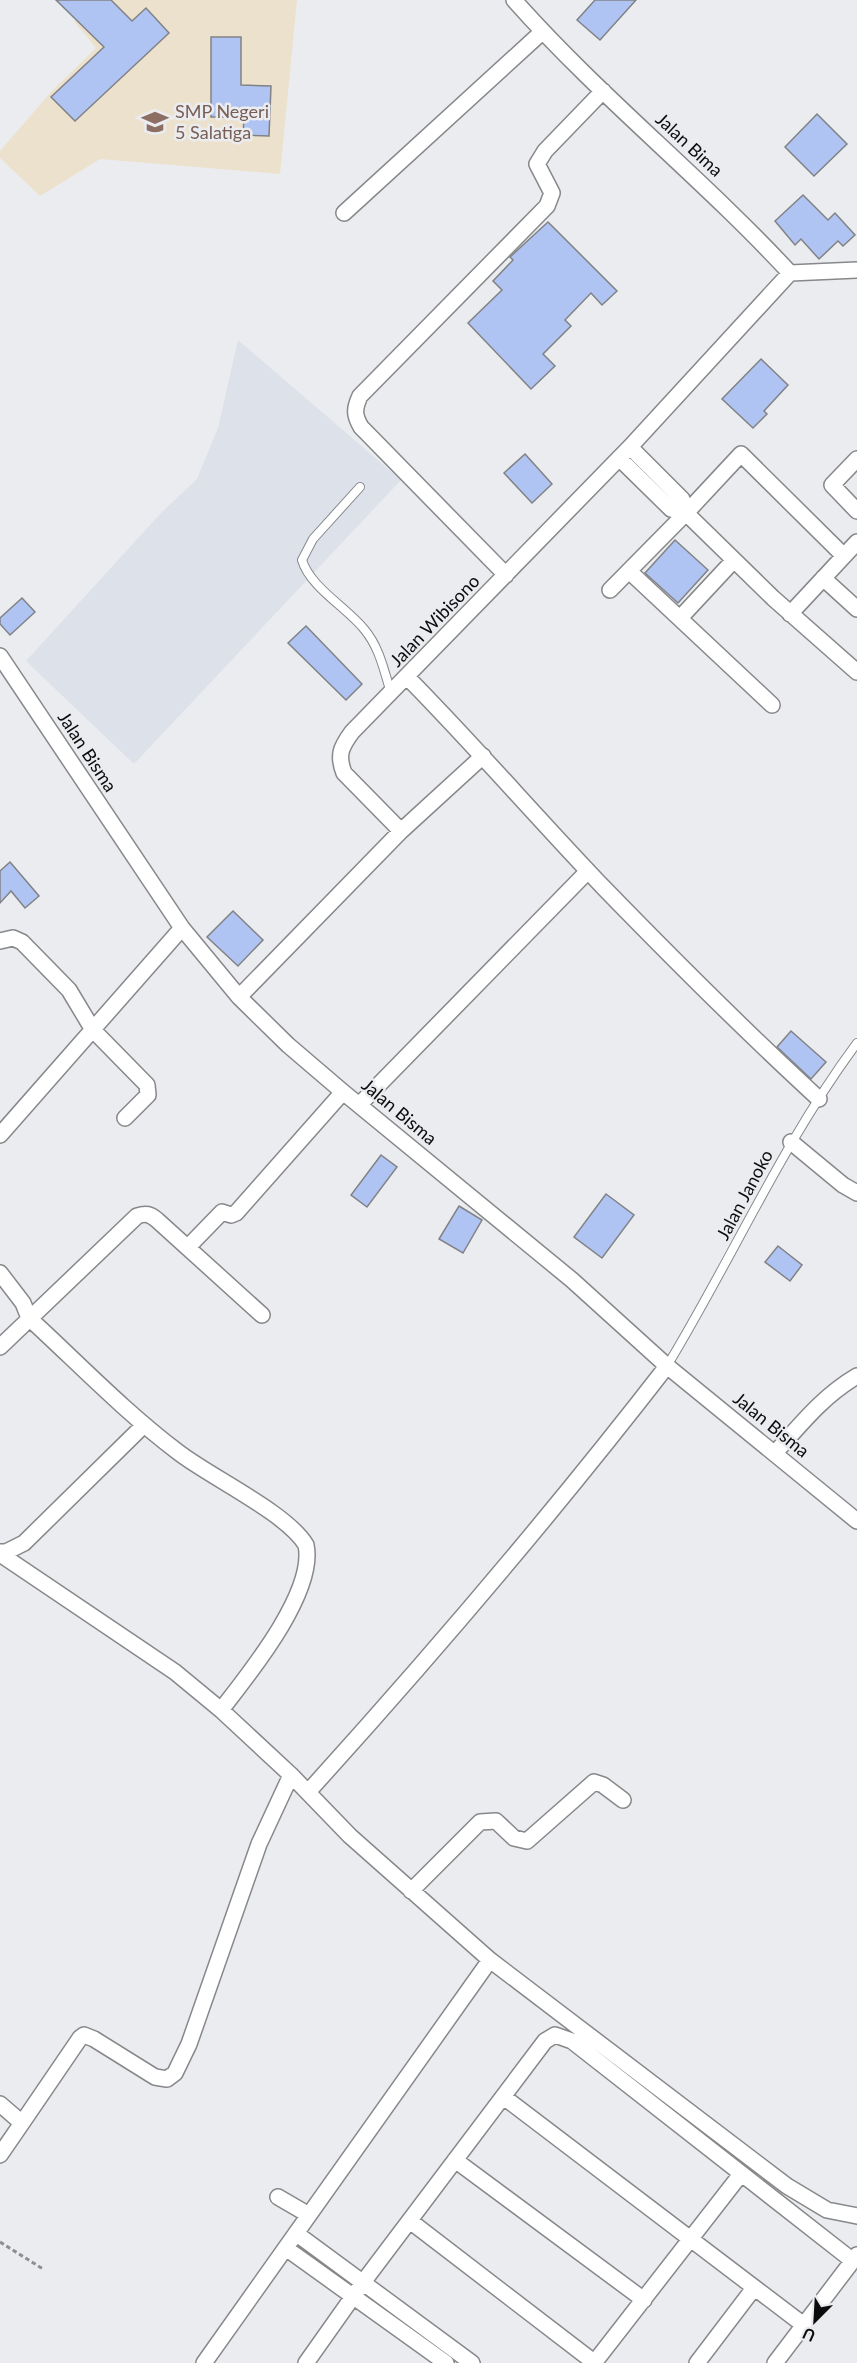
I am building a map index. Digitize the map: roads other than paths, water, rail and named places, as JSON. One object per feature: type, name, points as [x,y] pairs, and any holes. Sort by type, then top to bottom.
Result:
[{"type":"street","name":"Jalan Bima","points":[[514,0],[542,32],[719,200],[790,273]]},
{"type":"street","points":[[345,213],[542,32]]},
{"type":"street","points":[[506,575],[361,427],[354,416],[355,405],[360,396],[547,206],[552,193],[537,164],[546,151],[603,91]]},
{"type":"street","points":[[790,273],[857,270]]},
{"type":"street","name":"Jalan Wibisono","points":[[401,831],[349,780],[339,756],[352,732],[408,678],[624,453],[790,273]]},
{"type":"street","points":[[624,453],[682,499],[686,513],[790,614],[857,672]]},
{"type":"street","points":[[610,590],[741,454],[844,556]]},
{"type":"street","points":[[857,459],[832,485],[857,511]]},
{"type":"street","points":[[790,614],[857,542]]},
{"type":"street","points":[[680,618],[734,560]]},
{"type":"street","points":[[629,571],[772,705]]},
{"type":"street","points":[[823,578],[857,609]]},
{"type":"street","name":"Jalan Bisma","points":[[0,656],[182,928],[239,997],[288,1045],[343,1092],[572,1280],[667,1366],[857,1521]]},
{"type":"street","points":[[408,678],[588,871],[764,1048],[819,1099]]},
{"type":"street","points":[[239,997],[401,831],[483,756]]},
{"type":"street","points":[[359,1105],[588,871]]},
{"type":"street","points":[[0,1135],[182,928]]},
{"type":"street","points":[[0,941],[13,938],[22,942],[69,990],[93,1030],[149,1089],[148,1095],[125,1118]]},
{"type":"street","points":[[188,1247],[222,1212],[231,1215],[236,1213],[343,1092]]},
{"type":"street","points":[[791,1142],[843,1185],[857,1193]]},
{"type":"street","points":[[0,1347],[137,1216],[148,1214],[188,1247],[262,1315]]},
{"type":"street","points":[[0,1273],[23,1304],[29,1318],[144,1425],[197,1467],[289,1527],[306,1545],[305,1575],[295,1598],[267,1650],[221,1710]]},
{"type":"street","points":[[308,1792],[397,1694],[510,1562],[667,1366]]},
{"type":"street","points":[[775,1453],[832,1391],[857,1376]]},
{"type":"street","points":[[0,1553],[24,1543],[144,1425]]},
{"type":"street","points":[[0,1553],[175,1672],[221,1710],[291,1775],[350,1836],[490,1960],[787,2186],[827,2210],[857,2216]]},
{"type":"street","points":[[0,2155],[80,2038],[84,2036],[94,2038],[155,2077],[167,2079],[175,2073],[195,2028],[259,1844],[291,1775]]},
{"type":"street","points":[[411,1891],[480,1822],[496,1821],[514,1838],[527,1841],[594,1782],[603,1785],[622,1800]]},
{"type":"street","points":[[204,2363],[490,1960]]},
{"type":"street","points":[[306,2363],[455,2160],[505,2098],[545,2041],[555,2035],[572,2041],[741,2174],[855,2258],[775,2363]]},
{"type":"street","points":[[505,2098],[805,2326]]},
{"type":"street","points":[[0,2104],[22,2123]]},
{"type":"street","points":[[455,2160],[644,2300]]},
{"type":"street","points":[[410,2221],[595,2363],[741,2174]]},
{"type":"street","points":[[278,2197],[309,2216]]},
{"type":"street","points":[[297,2234],[472,2363]]},
{"type":"street","points":[[287,2249],[446,2363]]},
{"type":"street","points":[[697,2363],[754,2288]]},
{"type":"lane","points":[[360,488],[313,539],[302,560],[304,567],[352,615],[376,646],[391,695]]},
{"type":"lane","name":"Jalan Janoko","points":[[667,1366],[701,1311],[791,1142],[857,1044]]},
{"type":"place","name":"SMP Negeri 5 Salatiga","points":[[155,122]]}]
